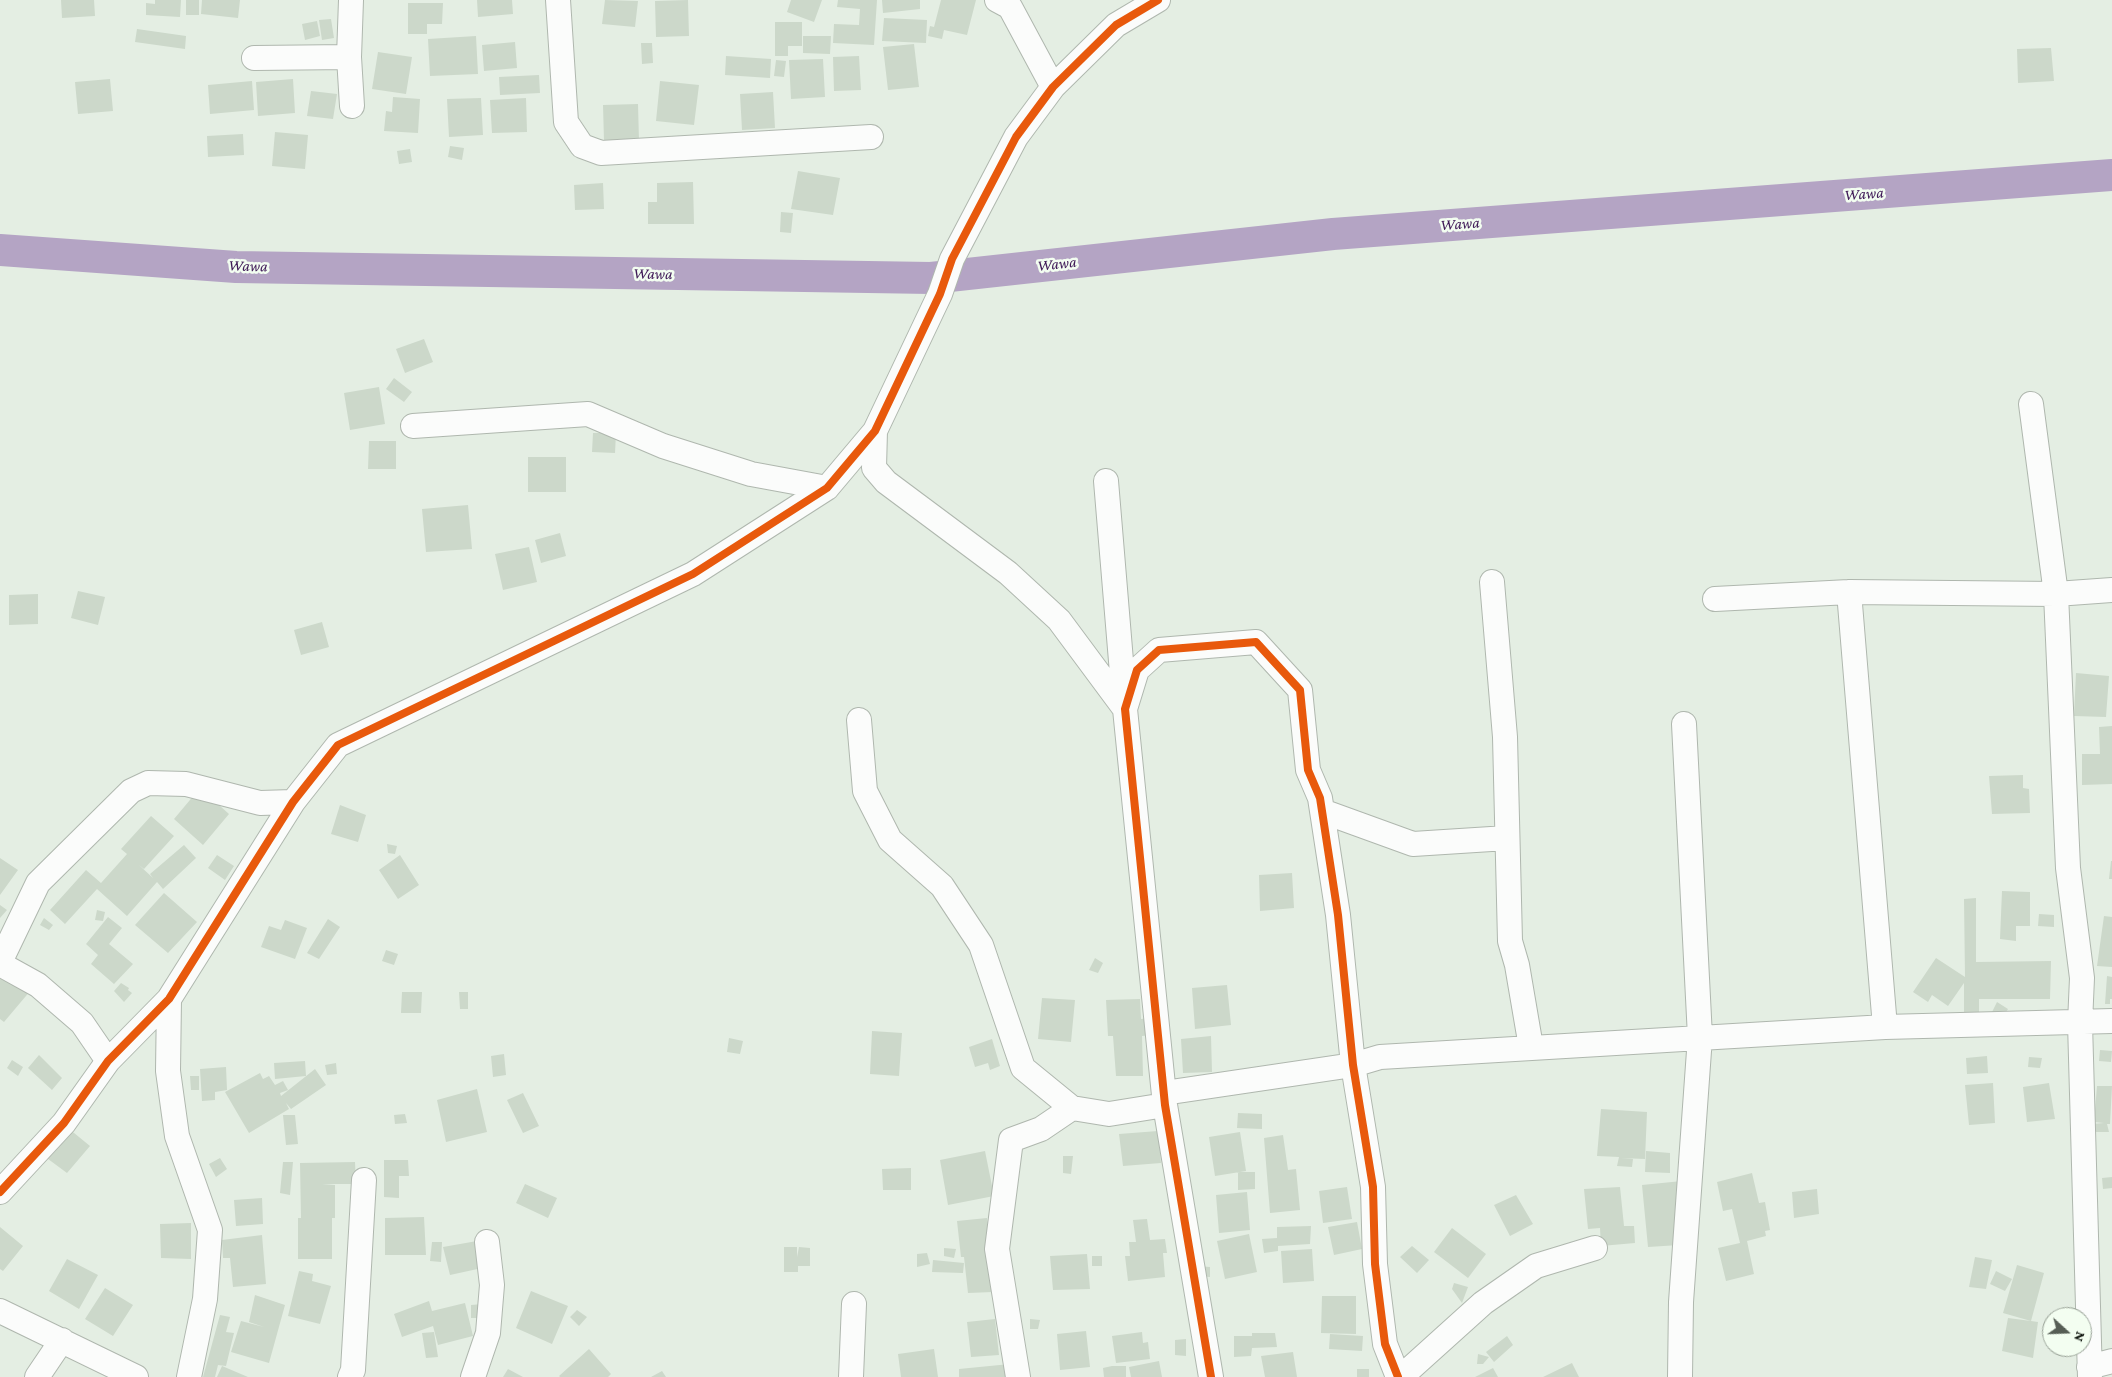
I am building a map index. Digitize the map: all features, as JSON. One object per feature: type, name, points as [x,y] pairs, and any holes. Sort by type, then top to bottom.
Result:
[{"type":"street","points":[[351,0],[349,56],[352,106]]},
{"type":"street","points":[[558,0],[566,122],[582,146],[601,152],[871,137]]},
{"type":"street","points":[[997,0],[1010,8],[1053,87]]},
{"type":"street","points":[[0,1192],[64,1123],[108,1061],[169,999],[293,802],[338,744],[694,574],[827,488],[875,432],[940,294],[952,259],[1016,137],[1053,87],[1116,25],[1158,0]]},
{"type":"street","points":[[254,58],[349,56]]},
{"type":"street","points":[[2032,404],[2056,594],[2068,868],[2082,978],[2080,1023],[2090,1372],[2112,1361]]},
{"type":"street","points":[[413,426],[588,414],[663,446],[751,474],[827,488]]},
{"type":"street","points":[[875,432],[874,468],[886,482],[1008,573],[1059,620],[1125,709]]},
{"type":"street","points":[[1106,481],[1125,709],[1165,1099],[1210,1377]]},
{"type":"street","points":[[1492,582],[1504,737],[1510,941],[1517,965],[1531,1047]]},
{"type":"street","points":[[1714,599],[1849,592],[2056,594],[2112,590]]},
{"type":"street","points":[[1849,592],[1884,1027]]},
{"type":"street","points":[[1125,709],[1137,670],[1159,650],[1256,642],[1300,690],[1308,770],[1320,798],[1338,915],[1353,1065],[1372,1187],[1375,1264],[1385,1344],[1398,1377]]},
{"type":"street","points":[[859,720],[865,791],[890,840],[942,886],[981,946],[1023,1068],[1072,1108],[1109,1114],[1165,1099],[1353,1065],[1380,1057],[1884,1027],[2112,1021]]},
{"type":"street","points":[[1680,1377],[1681,1302],[1700,1037],[1684,724]]},
{"type":"street","points":[[108,1061],[82,1023],[38,985],[0,963],[38,883],[131,791],[148,784],[186,784],[260,803],[293,802]]},
{"type":"street","points":[[1322,811],[1413,844],[1507,838]]},
{"type":"street","points":[[169,999],[168,1072],[177,1136],[210,1230],[205,1299],[189,1377]]},
{"type":"street","points":[[1018,1377],[997,1249],[1011,1140],[1041,1129],[1072,1108]]},
{"type":"street","points":[[350,1377],[354,1370],[364,1180]]},
{"type":"street","points":[[473,1377],[488,1333],[492,1285],[487,1242]]},
{"type":"street","points":[[1402,1377],[1483,1303],[1536,1266],[1595,1248]]},
{"type":"street","points":[[851,1377],[854,1304]]},
{"type":"street","points":[[0,1311],[136,1377]]},
{"type":"street","points":[[37,1377],[62,1340]]},
{"type":"building","points":[[61,0],[94,0],[95,16],[62,18]]},
{"type":"building","points":[[155,0],[181,0],[180,17],[146,15],[146,3],[155,4]]},
{"type":"building","points":[[186,0],[199,0],[199,15],[186,15]]},
{"type":"building","points":[[202,0],[240,0],[238,18],[201,14]]},
{"type":"building","points":[[477,0],[512,0],[513,14],[478,17]]},
{"type":"building","points":[[605,0],[638,1],[635,27],[602,24]]},
{"type":"building","points":[[688,0],[689,36],[656,37],[655,1]]},
{"type":"building","points":[[791,0],[822,0],[814,22],[787,12]]},
{"type":"building","points":[[838,0],[877,0],[874,45],[833,43],[834,24],[859,25],[860,9],[837,7]]},
{"type":"building","points":[[882,0],[920,0],[920,9],[883,13]]},
{"type":"building","points":[[941,0],[976,0],[967,35],[944,30],[942,39],[928,36],[930,26],[934,27]]},
{"type":"building","points":[[408,3],[443,3],[442,24],[427,24],[427,34],[408,34]]},
{"type":"building","points":[[884,18],[927,20],[926,43],[882,41]]},
{"type":"building","points":[[331,19],[334,38],[322,40],[319,20]]},
{"type":"building","points":[[317,21],[320,36],[305,40],[302,24]]},
{"type":"building","points":[[775,22],[802,22],[802,46],[788,46],[788,56],[775,56]]},
{"type":"building","points":[[137,29],[186,36],[185,49],[135,42]]},
{"type":"building","points":[[476,36],[478,74],[430,76],[428,39]]},
{"type":"building","points":[[803,36],[831,36],[830,54],[803,53]]},
{"type":"building","points":[[515,42],[517,68],[484,71],[482,45]]},
{"type":"building","points":[[641,43],[652,43],[653,63],[642,64]]},
{"type":"building","points":[[914,44],[919,87],[888,90],[883,47]]},
{"type":"building","points":[[2051,48],[2054,81],[2018,83],[2017,49]]},
{"type":"building","points":[[378,52],[412,57],[406,94],[372,89]]},
{"type":"building","points":[[726,56],[771,59],[770,78],[725,75]]},
{"type":"building","points":[[859,56],[861,90],[834,91],[833,57]]},
{"type":"building","points":[[823,59],[825,97],[791,99],[789,60]]},
{"type":"building","points":[[776,60],[786,61],[784,77],[774,76]]},
{"type":"building","points":[[539,75],[540,93],[500,95],[499,77]]},
{"type":"building","points":[[110,79],[113,111],[78,114],[75,82]]},
{"type":"building","points":[[293,79],[295,113],[258,116],[256,82]]},
{"type":"building","points":[[252,81],[254,110],[210,114],[208,85]]},
{"type":"building","points":[[660,81],[699,85],[694,125],[656,121]]},
{"type":"building","points":[[311,91],[337,94],[333,119],[307,116]]},
{"type":"building","points":[[773,92],[775,128],[742,130],[740,94]]},
{"type":"building","points":[[393,97],[420,99],[418,133],[384,131],[386,111],[392,112]]},
{"type":"building","points":[[481,98],[483,135],[449,137],[447,99]]},
{"type":"building","points":[[526,98],[527,132],[492,133],[490,100]]},
{"type":"building","points":[[638,104],[639,141],[604,141],[603,105]]},
{"type":"building","points":[[275,132],[308,135],[305,169],[272,166]]},
{"type":"building","points":[[243,134],[244,155],[208,157],[207,136]]},
{"type":"building","points":[[450,146],[464,148],[462,160],[448,157]]},
{"type":"building","points":[[410,149],[412,162],[399,164],[397,151]]},
{"type":"building","points":[[798,171],[840,178],[833,215],[791,209]]},
{"type":"building","points":[[693,182],[694,224],[648,224],[648,202],[657,202],[657,183]]},
{"type":"building","points":[[603,183],[604,209],[575,210],[574,185]]},
{"type":"building","points":[[781,212],[793,213],[791,233],[780,232]]},
{"type":"building","points":[[424,339],[433,362],[405,373],[396,349]]},
{"type":"building","points":[[394,378],[412,392],[404,402],[386,389]]},
{"type":"building","points":[[379,387],[385,424],[350,430],[344,393]]},
{"type":"building","points":[[593,433],[616,433],[615,453],[592,452]]},
{"type":"building","points":[[369,441],[396,441],[396,469],[368,469]]},
{"type":"building","points":[[528,457],[566,457],[566,492],[528,492]]},
{"type":"building","points":[[468,505],[472,549],[426,552],[422,509]]},
{"type":"building","points":[[560,533],[566,556],[541,563],[535,540]]},
{"type":"building","points":[[529,547],[537,582],[503,590],[495,554]]},
{"type":"building","points":[[78,591],[105,597],[98,625],[71,618]]},
{"type":"building","points":[[38,594],[38,624],[9,625],[9,595]]},
{"type":"building","points":[[322,622],[329,647],[301,655],[294,630]]},
{"type":"building","points":[[2076,673],[2109,676],[2106,717],[2074,716]]},
{"type":"building","points":[[2112,726],[2112,784],[2082,785],[2082,754],[2100,754],[2099,727]]},
{"type":"building","points":[[2023,775],[2023,788],[2029,789],[2030,813],[1992,814],[1989,776]]},
{"type":"building","points":[[200,788],[229,814],[203,845],[174,819]]},
{"type":"building","points":[[340,805],[366,815],[358,842],[331,834]]},
{"type":"building","points":[[151,816],[174,836],[144,869],[139,865],[153,878],[150,874],[184,845],[196,858],[163,889],[157,882],[127,916],[97,889],[65,924],[50,910],[86,870],[101,883],[127,854],[121,849]]},
{"type":"building","points":[[387,844],[397,846],[395,854],[388,853]]},
{"type":"building","points":[[217,855],[234,866],[225,880],[208,868]]},
{"type":"building","points":[[400,855],[419,885],[398,899],[379,870]]},
{"type":"building","points":[[0,858],[18,870],[0,895]]},
{"type":"building","points":[[2111,861],[2112,879],[2109,879]]},
{"type":"building","points":[[1292,873],[1294,908],[1260,911],[1259,875]]},
{"type":"building","points":[[2002,891],[2030,892],[2030,926],[2016,926],[2016,941],[2000,939]]},
{"type":"building","points":[[164,893],[197,922],[168,953],[135,925]]},
{"type":"building","points":[[1976,898],[1976,962],[2051,961],[2050,999],[1979,999],[1979,1014],[1964,1014],[1964,983],[1948,1006],[1932,995],[1928,1002],[1913,992],[1936,958],[1965,977],[1964,899]]},
{"type":"building","points":[[0,905],[7,910],[0,918]]},
{"type":"building","points":[[97,910],[105,912],[103,921],[95,920]]},
{"type":"building","points":[[2039,914],[2054,915],[2054,927],[2038,926]]},
{"type":"building","points":[[2104,916],[2112,917],[2112,967],[2097,966]]},
{"type":"building","points":[[108,917],[122,928],[109,944],[133,964],[114,984],[91,964],[98,955],[86,944]]},
{"type":"building","points":[[44,918],[53,925],[49,930],[40,925]]},
{"type":"building","points":[[328,919],[340,927],[319,959],[307,953]]},
{"type":"building","points":[[285,920],[307,928],[295,959],[261,947],[269,926],[281,930]]},
{"type":"building","points":[[386,950],[398,954],[394,965],[382,961]]},
{"type":"building","points":[[1095,958],[1103,963],[1098,973],[1089,970]]},
{"type":"building","points":[[0,972],[31,990],[4,1022],[0,1019]]},
{"type":"building","points":[[2107,976],[2112,977],[2112,999],[2110,999],[2110,1004],[2105,1004]]},
{"type":"building","points":[[121,983],[129,988],[128,990],[132,993],[124,1002],[114,991]]},
{"type":"building","points":[[1227,985],[1231,1025],[1195,1029],[1192,988]]},
{"type":"building","points":[[402,992],[422,992],[421,1013],[401,1013]]},
{"type":"building","points":[[459,992],[468,992],[468,1009],[460,1009]]},
{"type":"building","points":[[1042,998],[1075,1000],[1071,1042],[1038,1039]]},
{"type":"building","points":[[1140,999],[1141,1019],[1152,1018],[1152,1035],[1142,1036],[1143,1076],[1116,1076],[1113,1036],[1108,1036],[1106,1000]]},
{"type":"building","points":[[1997,1002],[2008,1009],[2002,1019],[1992,1012]]},
{"type":"building","points":[[872,1031],[902,1033],[899,1076],[870,1074]]},
{"type":"building","points":[[1211,1036],[1212,1072],[1183,1073],[1181,1039]]},
{"type":"building","points":[[729,1038],[743,1041],[740,1054],[727,1052]]},
{"type":"building","points":[[992,1039],[1000,1066],[990,1070],[988,1063],[975,1067],[969,1047]]},
{"type":"building","points":[[2100,1050],[2112,1051],[2111,1062],[2099,1061]]},
{"type":"building","points":[[504,1054],[506,1075],[493,1077],[491,1056]]},
{"type":"building","points":[[39,1055],[62,1078],[52,1090],[28,1068]]},
{"type":"building","points":[[1987,1056],[1988,1073],[1967,1074],[1966,1058]]},
{"type":"building","points":[[2029,1057],[2042,1058],[2040,1068],[2028,1067]]},
{"type":"building","points":[[12,1060],[23,1067],[18,1076],[7,1068]]},
{"type":"building","points":[[305,1061],[306,1076],[275,1079],[274,1063]]},
{"type":"building","points":[[336,1063],[337,1074],[327,1075],[325,1065]]},
{"type":"building","points":[[226,1067],[227,1090],[215,1092],[215,1100],[202,1101],[200,1069]]},
{"type":"building","points":[[315,1069],[326,1085],[291,1109],[286,1103],[289,1109],[249,1133],[225,1092],[260,1073],[263,1079],[269,1076],[275,1085],[283,1081],[288,1090],[280,1093],[281,1096]]},
{"type":"building","points":[[190,1076],[199,1076],[199,1090],[191,1090]]},
{"type":"building","points":[[1993,1083],[1995,1123],[1969,1125],[1965,1085]]},
{"type":"building","points":[[2049,1083],[2055,1119],[2027,1122],[2023,1087]]},
{"type":"building","points":[[2097,1086],[2112,1086],[2110,1124],[2107,1124],[2109,1132],[2092,1132],[2092,1124],[2104,1123],[2094,1122]]},
{"type":"building","points":[[477,1089],[487,1132],[446,1142],[437,1100]]},
{"type":"building","points":[[523,1093],[539,1126],[523,1133],[507,1100]]},
{"type":"building","points":[[1601,1109],[1647,1112],[1645,1159],[1621,1158],[1633,1159],[1632,1167],[1617,1166],[1619,1157],[1597,1156]]},
{"type":"building","points":[[1238,1113],[1262,1114],[1262,1129],[1237,1128]]},
{"type":"building","points":[[405,1114],[407,1123],[395,1124],[394,1115]]},
{"type":"building","points":[[283,1115],[295,1115],[298,1144],[286,1145]]},
{"type":"building","points":[[68,1128],[90,1146],[67,1173],[44,1156]]},
{"type":"building","points":[[1158,1131],[1161,1163],[1123,1166],[1119,1134]]},
{"type":"building","points":[[1240,1132],[1246,1171],[1215,1176],[1209,1137]]},
{"type":"building","points":[[1283,1135],[1288,1170],[1296,1169],[1300,1210],[1270,1213],[1264,1138]]},
{"type":"building","points":[[985,1151],[994,1196],[948,1205],[940,1160]]},
{"type":"building","points":[[1646,1151],[1670,1153],[1670,1173],[1645,1172]]},
{"type":"building","points":[[1063,1156],[1073,1156],[1071,1174],[1063,1173]]},
{"type":"building","points":[[220,1158],[227,1169],[216,1177],[209,1164]]},
{"type":"building","points":[[384,1160],[408,1160],[409,1176],[399,1176],[399,1198],[384,1197]]},
{"type":"building","points":[[283,1162],[293,1162],[290,1195],[280,1193]]},
{"type":"building","points":[[355,1162],[356,1184],[322,1184],[335,1185],[335,1218],[332,1218],[332,1259],[298,1259],[298,1218],[301,1218],[300,1163]]},
{"type":"building","points":[[911,1168],[911,1190],[883,1190],[882,1169]]},
{"type":"building","points":[[1238,1172],[1255,1172],[1255,1189],[1238,1190]]},
{"type":"building","points":[[1752,1173],[1759,1203],[1765,1202],[1770,1230],[1765,1231],[1766,1236],[1747,1241],[1754,1274],[1726,1281],[1718,1248],[1740,1243],[1732,1209],[1723,1211],[1717,1182]]},
{"type":"building","points":[[2112,1177],[2112,1188],[2103,1189],[2102,1178]]},
{"type":"building","points":[[1682,1181],[1679,1245],[1648,1247],[1642,1185]]},
{"type":"building","points":[[525,1184],[557,1198],[548,1218],[516,1203]]},
{"type":"building","points":[[1347,1187],[1352,1219],[1323,1223],[1319,1191]]},
{"type":"building","points":[[1620,1187],[1624,1226],[1634,1226],[1635,1243],[1601,1246],[1600,1228],[1588,1229],[1584,1189]]},
{"type":"building","points":[[1817,1189],[1819,1214],[1794,1218],[1792,1192]]},
{"type":"building","points":[[1247,1192],[1250,1230],[1219,1233],[1216,1195]]},
{"type":"building","points":[[1516,1195],[1533,1224],[1510,1236],[1494,1205]]},
{"type":"building","points":[[262,1198],[263,1224],[236,1226],[234,1200]]},
{"type":"building","points":[[424,1217],[426,1255],[385,1255],[385,1218]]},
{"type":"building","points":[[987,1218],[993,1292],[968,1293],[957,1221]]},
{"type":"building","points":[[1147,1219],[1150,1240],[1165,1239],[1167,1253],[1163,1253],[1165,1277],[1128,1281],[1125,1256],[1130,1256],[1129,1242],[1136,1242],[1133,1220]]},
{"type":"building","points":[[1357,1222],[1362,1249],[1334,1255],[1328,1227]]},
{"type":"building","points":[[191,1223],[191,1259],[161,1258],[160,1224]]},
{"type":"building","points":[[1311,1226],[1310,1244],[1278,1246],[1278,1251],[1264,1253],[1262,1239],[1277,1238],[1277,1227]]},
{"type":"building","points":[[0,1227],[23,1246],[3,1271],[0,1269]]},
{"type":"building","points":[[1452,1228],[1486,1254],[1468,1278],[1434,1252]]},
{"type":"building","points":[[1249,1234],[1257,1272],[1225,1279],[1217,1241]]},
{"type":"building","points":[[262,1235],[266,1284],[233,1287],[230,1258],[223,1258],[222,1240]]},
{"type":"building","points":[[477,1241],[482,1268],[450,1275],[443,1247]]},
{"type":"building","points":[[432,1242],[442,1242],[441,1262],[430,1261]]},
{"type":"building","points":[[1412,1246],[1429,1260],[1417,1273],[1400,1257]]},
{"type":"building","points":[[784,1247],[797,1247],[797,1257],[799,1247],[810,1248],[810,1266],[798,1266],[798,1272],[784,1272]]},
{"type":"building","points":[[944,1248],[956,1249],[954,1258],[944,1256]]},
{"type":"building","points":[[1312,1249],[1314,1281],[1283,1283],[1281,1251]]},
{"type":"building","points":[[927,1253],[930,1264],[917,1267],[917,1254]]},
{"type":"building","points":[[1087,1254],[1090,1289],[1053,1290],[1050,1256]]},
{"type":"building","points":[[1092,1256],[1102,1256],[1102,1266],[1092,1266]]},
{"type":"building","points":[[1975,1257],[1992,1260],[1986,1289],[1969,1287]]},
{"type":"building","points":[[67,1259],[98,1275],[79,1309],[49,1291]]},
{"type":"building","points":[[933,1260],[964,1263],[963,1273],[932,1272]]},
{"type":"building","points":[[2017,1265],[2044,1273],[2031,1321],[2003,1313]]},
{"type":"building","points":[[1197,1266],[1210,1267],[1210,1277],[1197,1276]]},
{"type":"building","points":[[299,1271],[313,1274],[312,1281],[331,1286],[320,1324],[288,1316]]},
{"type":"building","points":[[1996,1271],[2012,1279],[2005,1291],[1990,1284]]},
{"type":"building","points":[[1454,1283],[1468,1287],[1462,1303],[1452,1289]]},
{"type":"building","points":[[105,1288],[133,1305],[113,1336],[85,1319]]},
{"type":"building","points":[[531,1291],[568,1306],[552,1344],[516,1328]]},
{"type":"building","points":[[255,1295],[285,1305],[269,1363],[231,1352],[241,1321],[264,1327],[249,1322]]},
{"type":"building","points":[[1322,1296],[1356,1296],[1356,1334],[1321,1333]]},
{"type":"building","points":[[429,1301],[432,1311],[465,1303],[473,1336],[438,1345],[433,1326],[402,1337],[394,1314]]},
{"type":"building","points":[[483,1304],[483,1318],[471,1318],[471,1305]]},
{"type":"building","points":[[577,1310],[587,1317],[579,1326],[570,1317]]},
{"type":"building","points":[[220,1315],[230,1317],[226,1332],[234,1333],[226,1366],[218,1365],[215,1377],[203,1377]]},
{"type":"building","points":[[2008,1318],[2038,1322],[2033,1358],[2002,1351]]},
{"type":"building","points":[[995,1319],[999,1355],[971,1357],[967,1322]]},
{"type":"building","points":[[1030,1319],[1040,1320],[1038,1329],[1030,1329]]},
{"type":"building","points":[[1086,1331],[1090,1367],[1060,1370],[1057,1334]]},
{"type":"building","points":[[434,1332],[438,1357],[426,1358],[422,1333]]},
{"type":"building","points":[[1142,1332],[1143,1343],[1148,1342],[1150,1359],[1116,1363],[1112,1336]]},
{"type":"building","points":[[1252,1333],[1275,1333],[1277,1347],[1252,1348],[1251,1356],[1234,1357],[1234,1336],[1252,1336]]},
{"type":"building","points":[[1330,1334],[1363,1336],[1362,1351],[1329,1349]]},
{"type":"building","points":[[1507,1336],[1513,1345],[1494,1362],[1486,1352]]},
{"type":"building","points":[[1186,1339],[1186,1356],[1175,1355],[1175,1340]]},
{"type":"building","points":[[589,1349],[611,1374],[608,1377],[559,1376]]},
{"type":"building","points":[[934,1349],[938,1377],[901,1377],[898,1354]]},
{"type":"building","points":[[1293,1352],[1297,1377],[1265,1377],[1261,1356]]},
{"type":"building","points":[[1478,1354],[1489,1357],[1483,1364],[1477,1364]]},
{"type":"building","points":[[1159,1361],[1162,1377],[1131,1377],[1129,1367]]},
{"type":"building","points":[[1572,1363],[1579,1377],[1543,1377]]},
{"type":"building","points":[[1010,1364],[1012,1377],[959,1377],[959,1369]]},
{"type":"building","points":[[222,1366],[248,1377],[217,1377]]},
{"type":"building","points":[[1126,1366],[1126,1377],[1104,1377],[1103,1368]]},
{"type":"building","points":[[1493,1368],[1498,1377],[1475,1377]]},
{"type":"building","points":[[508,1369],[523,1377],[503,1377]]},
{"type":"building","points":[[1357,1369],[1369,1369],[1369,1377],[1357,1377]]},
{"type":"building","points":[[662,1371],[666,1377],[651,1377]]},
{"type":"waterway","name":"Wawa","points":[[0,250],[236,267],[931,278],[1333,234],[2112,175]]},
{"type":"cycle path","points":[[0,1192],[64,1123],[108,1061],[169,999],[293,802],[338,745],[693,574],[827,488],[875,431],[940,294],[952,259],[1016,137],[1053,87],[1116,25],[1158,0]]},
{"type":"cycle path","points":[[1211,1377],[1165,1105],[1125,709],[1137,670],[1159,650],[1256,642],[1300,690],[1308,770],[1320,798],[1338,915],[1353,1065],[1373,1187],[1375,1264],[1385,1344],[1398,1377]]}]
